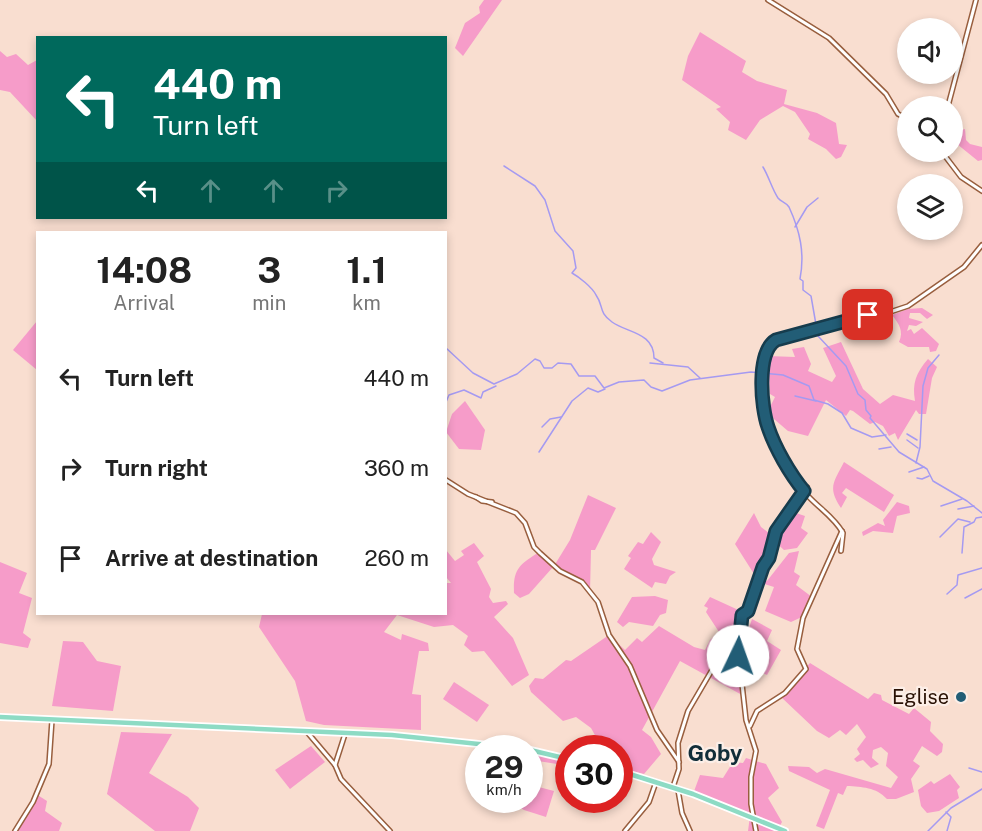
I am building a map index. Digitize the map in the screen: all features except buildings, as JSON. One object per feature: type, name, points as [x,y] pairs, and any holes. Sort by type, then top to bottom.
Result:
[{"type":"main road","points":[[0,717],[345,734],[465,742]]},
{"type":"main road","points":[[633,775],[675,788],[784,831]]},
{"type":"street","points":[[768,0],[830,38],[886,94],[897,112]]},
{"type":"street","points":[[951,96],[976,0]]},
{"type":"street","points":[[951,162],[961,177],[982,191]]},
{"type":"street","points":[[841,550],[844,538],[841,528],[804,491],[767,426],[762,366],[766,349],[773,342],[859,316],[890,312],[908,306],[964,267],[982,245]]},
{"type":"street","points":[[447,481],[476,497],[494,502],[519,516],[540,553],[560,571],[582,582],[598,602],[609,635],[637,679],[638,690],[657,730],[679,762]]},
{"type":"street","points":[[690,831],[675,788],[679,762],[678,743],[688,711],[712,670],[732,646],[742,615],[748,611],[763,567],[769,558],[776,531],[807,487]]},
{"type":"street","points":[[750,726],[757,711],[785,693],[806,669],[797,649],[803,618],[839,540],[841,528]]},
{"type":"street","points":[[738,631],[740,681],[746,721],[750,726],[756,753],[751,777],[756,831]]},
{"type":"street","points":[[15,831],[33,802],[49,764],[52,720]]},
{"type":"street","points":[[308,732],[335,765],[341,779],[390,831]]},
{"type":"street","points":[[335,765],[345,734]]},
{"type":"street","points":[[625,831],[649,802],[656,782]]},
{"type":"shaded area","points":[[484,0],[502,0],[463,56],[455,48],[465,23],[480,13],[479,7]]},
{"type":"shaded area","points":[[700,32],[746,61],[742,72],[757,81],[787,90],[784,104],[817,113],[836,123],[839,144],[847,145],[841,157],[836,159],[826,149],[808,139],[810,134],[795,112],[783,106],[760,120],[746,140],[728,130],[730,122],[716,109],[721,107],[682,80],[688,56]]},
{"type":"shaded area","points":[[0,51],[7,57],[16,54],[28,65],[36,61],[36,120],[10,92],[0,90]]},
{"type":"shaded area","points":[[965,129],[966,140],[970,144],[982,147],[982,160],[978,161],[963,149],[963,130]]},
{"type":"shaded area","points":[[922,308],[933,315],[927,319],[920,313],[910,313],[909,318],[923,322],[916,326],[909,325],[907,331],[911,329],[914,334],[922,328],[939,344],[936,351],[930,352],[929,347],[908,347],[899,342],[900,328],[892,315],[908,309]]},
{"type":"shaded area","points":[[36,322],[36,369],[13,350]]},
{"type":"shaded area","points":[[841,342],[863,389],[880,404],[893,395],[915,401],[914,389],[920,369],[928,359],[937,367],[932,378],[926,414],[919,414],[916,410],[898,440],[895,433],[889,436],[883,426],[875,422],[870,424],[850,410],[846,416],[826,400],[808,436],[788,431],[767,413],[775,397],[770,394],[768,356],[795,357],[792,349],[804,347],[811,364],[808,371],[832,382],[836,376],[823,348]]},
{"type":"shaded area","points":[[465,401],[485,430],[481,450],[459,449],[447,433],[452,414]]},
{"type":"shaded area","points":[[844,462],[894,495],[884,512],[846,488],[842,493],[847,497],[841,508],[833,489]]},
{"type":"shaded area","points":[[588,495],[616,508],[595,550],[591,550],[590,592],[579,579],[553,567],[529,594],[520,598],[514,593],[516,573],[519,568],[539,552],[554,566],[570,540]]},
{"type":"shaded area","points":[[897,502],[909,506],[910,513],[897,516],[893,533],[873,531],[863,536],[862,532],[878,523],[885,526],[883,520]]},
{"type":"shaded area","points":[[784,509],[805,516],[801,528],[808,533],[797,548],[784,550],[773,540],[760,579],[767,581],[789,553],[799,551],[794,572],[800,576],[796,585],[812,597],[804,616],[791,622],[765,611],[774,587],[752,580],[754,574],[735,544],[754,513],[761,527],[769,533]]},
{"type":"shaded area","points":[[651,532],[661,542],[652,559],[654,565],[676,572],[670,576],[666,584],[655,582],[652,588],[624,569],[631,558],[628,556],[638,542],[643,544]]},
{"type":"shaded area","points":[[474,543],[484,556],[477,562],[491,589],[489,597],[493,603],[506,601],[508,604],[494,617],[513,638],[529,675],[512,686],[484,651],[472,652],[464,645],[468,636],[453,625],[434,627],[397,615],[447,615],[447,583],[451,583],[447,578],[447,551],[455,561],[464,555],[461,551]]},
{"type":"shaded area","points":[[0,562],[27,573],[19,593],[32,598],[23,633],[31,639],[28,648],[0,643]]},
{"type":"shaded area","points":[[655,596],[668,600],[666,613],[660,615],[653,626],[629,622],[623,627],[617,622],[632,597]]},
{"type":"shaded area","points":[[710,597],[745,613],[742,615],[739,628],[748,631],[752,619],[772,630],[767,641],[781,650],[767,675],[760,672],[740,676],[742,695],[680,661],[642,730],[651,737],[661,754],[644,774],[633,771],[633,735],[595,735],[591,728],[576,717],[563,721],[531,692],[529,686],[535,678],[543,679],[566,660],[571,661],[609,635],[625,650],[637,638],[642,642],[659,626],[694,647],[705,650],[710,640],[719,632],[706,612],[708,608],[704,606]]},
{"type":"shaded area","points":[[262,615],[397,615],[384,632],[401,640],[402,634],[428,643],[429,651],[419,651],[412,694],[421,695],[421,730],[324,725],[306,721],[295,681],[259,627]]},
{"type":"shaded area","points":[[63,641],[83,642],[97,661],[121,666],[113,711],[52,706]]},
{"type":"shaded area","points":[[810,663],[868,699],[874,693],[881,695],[882,700],[909,714],[914,708],[931,722],[930,731],[943,744],[942,752],[937,756],[922,746],[913,761],[920,766],[911,779],[914,792],[896,799],[887,799],[873,790],[847,786],[843,795],[838,793],[824,829],[816,826],[830,790],[789,771],[788,766],[809,767],[817,773],[825,769],[891,788],[898,777],[886,766],[888,753],[881,747],[873,750],[872,758],[879,764],[871,768],[863,760],[857,762],[854,759],[860,754],[857,749],[866,737],[857,724],[846,735],[840,730],[829,738],[817,731],[780,696]]},
{"type":"shaded area","points":[[454,682],[489,705],[477,722],[443,699]]},
{"type":"shaded area","points":[[121,732],[172,734],[149,773],[188,797],[199,808],[190,831],[155,831],[107,794]]},
{"type":"shaded area","points":[[311,746],[325,762],[290,789],[275,770]]},
{"type":"shaded area","points":[[543,753],[555,756],[555,764],[543,762]]},
{"type":"shaded area","points":[[746,758],[766,764],[779,788],[768,798],[782,822],[777,831],[748,831],[750,816],[693,794],[700,775],[723,778],[733,762],[743,763]]},
{"type":"shaded area","points":[[950,774],[960,787],[957,790],[959,798],[939,811],[927,813],[921,806],[918,790],[931,781],[934,784]]},
{"type":"shaded area","points":[[543,788],[554,791],[546,817],[533,813],[543,813]]},
{"type":"shaded area","points":[[36,794],[47,801],[45,811],[62,823],[59,831],[15,831]]},
{"type":"waterway","points":[[504,166],[535,186],[545,200],[555,231],[573,251],[576,268],[572,273],[594,292],[605,315],[618,326],[645,338],[653,349],[654,358],[663,363]]},
{"type":"waterway","points":[[763,167],[778,198],[789,207],[796,225],[802,251],[800,279],[803,281],[803,290],[811,296],[818,336],[846,366],[858,394],[865,400],[870,418],[899,452],[927,469],[933,481],[967,501],[982,513]]},
{"type":"waterway","points":[[795,227],[807,207],[818,198]]},
{"type":"waterway","points":[[447,349],[473,373],[494,384],[517,374],[535,359],[540,361],[544,368],[552,368],[558,363],[571,364],[579,376],[595,376],[604,388],[619,382],[644,380],[651,387],[662,391],[690,380],[751,372],[783,375],[809,386],[814,400],[828,404],[842,413],[851,428],[872,437],[886,435]]},
{"type":"waterway","points":[[916,463],[920,447],[923,386],[928,368],[939,355]]},
{"type":"waterway","points":[[650,363],[688,367],[700,378]]},
{"type":"waterway","points":[[447,400],[449,395],[464,390],[481,398],[483,392],[496,386]]},
{"type":"waterway","points":[[539,452],[572,401],[588,388],[598,392],[605,389]]},
{"type":"waterway","points":[[795,396],[816,401]]},
{"type":"waterway","points":[[542,427],[550,419],[561,417]]},
{"type":"waterway","points":[[907,434],[917,440]]},
{"type":"waterway","points":[[907,440],[918,448]]},
{"type":"waterway","points":[[879,449],[891,447]]},
{"type":"waterway","points":[[909,472],[924,467]]},
{"type":"waterway","points":[[917,478],[922,479],[929,476]]},
{"type":"waterway","points":[[941,506],[962,499]]},
{"type":"waterway","points":[[958,509],[974,506]]},
{"type":"waterway","points":[[962,553],[964,527],[974,522],[976,518],[982,517]]},
{"type":"waterway","points":[[940,537],[958,519],[970,522]]},
{"type":"waterway","points":[[947,594],[957,585],[958,575],[982,568]]},
{"type":"waterway","points":[[965,598],[982,589]]},
{"type":"waterway","points":[[969,768],[982,772]]},
{"type":"waterway","points":[[928,831],[951,808],[982,789]]},
{"type":"waterway","points":[[946,812],[951,817],[947,831]]},
{"type":"place","name":"Eglise","points":[[961,697]]},
{"type":"district","name":"Goby","points":[[715,753]]},
{"type":"route","points":[[738,656],[737,637],[742,615],[748,611],[763,567],[769,558],[776,531],[804,491],[792,474],[767,426],[762,366],[764,354],[776,340],[868,315]]}]
